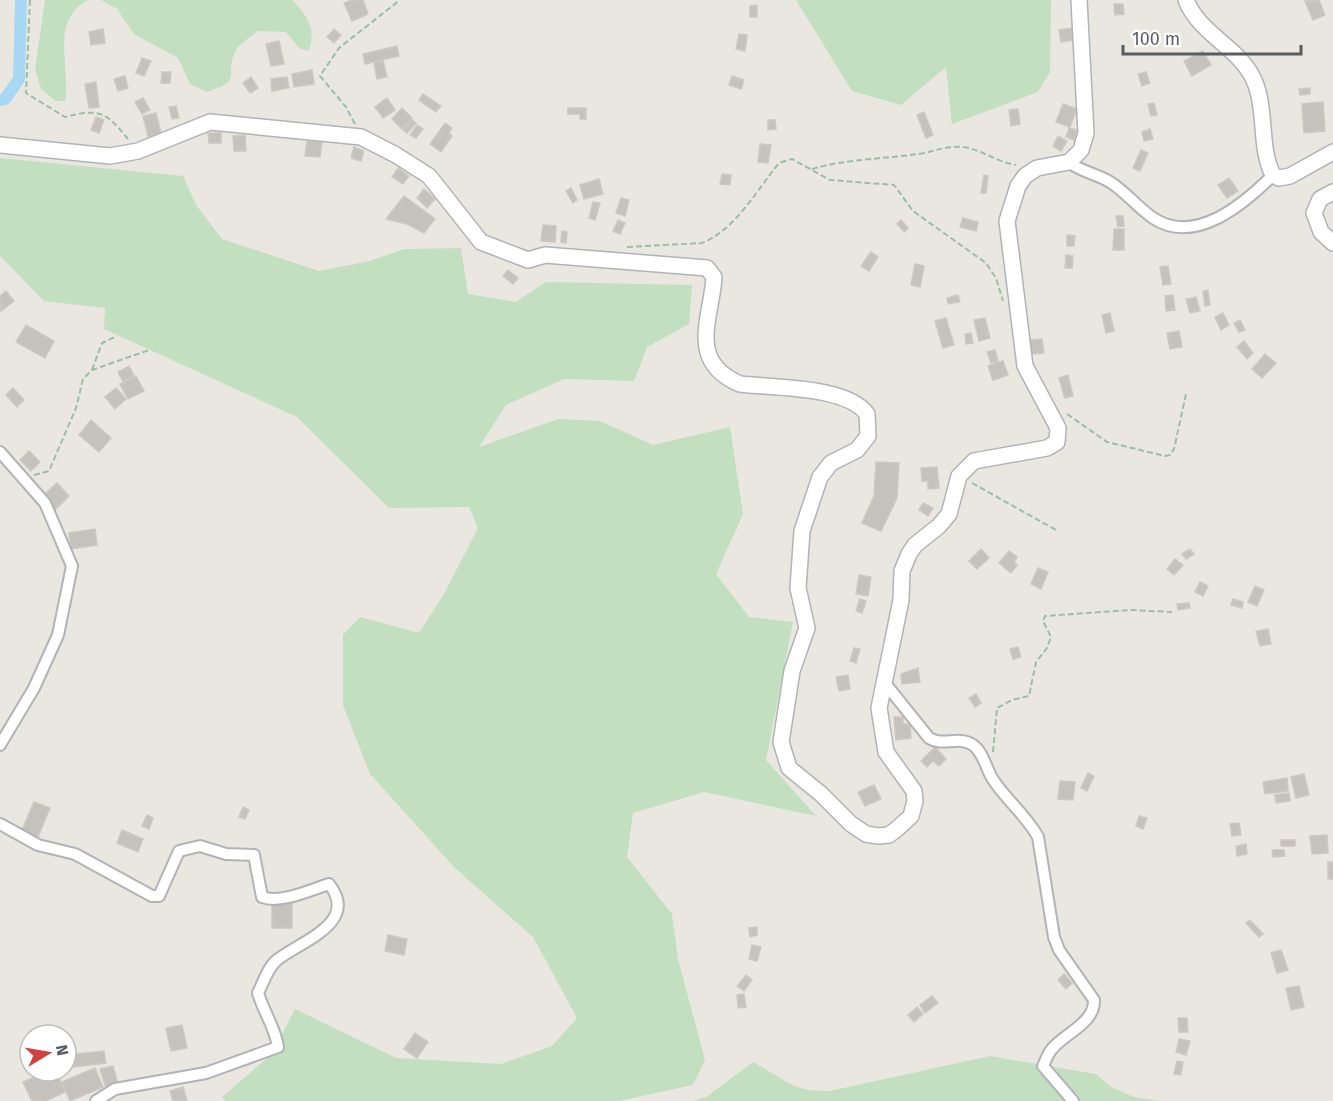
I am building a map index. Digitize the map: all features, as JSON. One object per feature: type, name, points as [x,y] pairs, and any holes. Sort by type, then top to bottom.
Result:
[{"type":"main road","points":[[0,145],[110,156],[138,151],[210,122],[361,137],[396,154],[429,176],[481,242],[528,260],[545,255],[707,268],[714,277],[705,331],[708,352],[728,379],[740,384],[832,395],[852,400],[861,406],[870,424],[868,436],[857,450],[831,463],[820,477],[802,531],[798,588],[807,628],[792,671],[781,742],[789,768],[821,794],[851,824],[866,834],[889,835],[911,816],[915,801],[914,791],[886,752],[879,708],[901,600],[902,571],[915,545],[939,526],[949,514],[958,476],[974,461],[1053,446],[1059,436],[1051,413],[1025,366],[1007,221],[1018,186],[1025,176],[1037,168],[1069,162],[1081,150],[1086,133],[1079,0]]},
{"type":"main road","points":[[1186,0],[1209,33],[1239,58],[1252,76],[1258,94],[1273,175],[1279,178],[1290,176],[1333,152]]},
{"type":"main road","points":[[1333,192],[1320,199],[1314,213],[1321,232],[1333,243]]},
{"type":"street","points":[[1069,162],[1078,169],[1109,181],[1153,218],[1174,228],[1197,225],[1227,214],[1253,196],[1273,175]]},
{"type":"street","points":[[0,452],[45,503],[72,566],[58,635],[34,688],[0,745]]},
{"type":"street","points":[[884,682],[929,738],[936,742],[961,740],[980,751],[993,780],[1038,837],[1054,937],[1059,950],[1094,1000],[1095,1009],[1089,1018],[1050,1050],[1043,1066],[1073,1101]]},
{"type":"street","points":[[0,825],[38,845],[75,854],[152,896],[159,896],[164,890],[179,851],[200,846],[226,854],[254,855],[262,897],[270,900],[329,884],[337,894],[338,909],[335,918],[324,929],[274,962],[258,993],[264,1012],[276,1029],[278,1047],[206,1073],[115,1089],[96,1101]]},
{"type":"path","points":[[30,0],[26,93],[65,117],[86,111],[110,116],[138,151]]},
{"type":"path","points":[[361,137],[346,107],[320,76],[339,48],[400,0]]},
{"type":"path","points":[[811,170],[877,158],[920,154],[952,146],[973,149],[999,162],[1037,168]]},
{"type":"path","points":[[626,247],[702,243],[712,239],[725,230],[779,163],[792,159],[830,180],[894,185],[913,212],[987,263],[996,278],[1005,310]]},
{"type":"path","points":[[23,478],[49,471],[76,408],[83,379],[92,370],[102,343],[117,336]]},
{"type":"path","points":[[92,370],[149,350]]},
{"type":"path","points":[[1051,413],[1055,408],[1061,410],[1107,442],[1165,456],[1174,449],[1186,394]]},
{"type":"path","points":[[958,476],[1056,530]]},
{"type":"path","points":[[985,764],[994,749],[993,726],[997,708],[1012,700],[1029,696],[1036,662],[1047,648],[1051,637],[1043,621],[1045,616],[1130,610],[1172,612]]},
{"type":"green space","points":[[45,0],[88,0],[76,9],[65,32],[65,101],[56,101],[41,89],[35,69]]},
{"type":"green space","points":[[101,0],[292,0],[309,23],[311,44],[308,51],[299,48],[286,32],[258,31],[236,50],[231,65],[231,76],[226,84],[207,92],[190,84],[178,58],[134,34],[117,9]]},
{"type":"green space","points":[[796,0],[1051,0],[1050,72],[1038,92],[952,124],[946,67],[901,105],[852,91]]},
{"type":"green space","points":[[0,158],[183,176],[196,205],[222,239],[319,271],[370,261],[404,249],[461,248],[468,294],[516,302],[546,282],[692,285],[689,324],[647,347],[634,381],[564,379],[506,405],[479,447],[558,419],[600,421],[653,445],[730,427],[743,514],[716,574],[749,617],[793,622],[766,760],[816,816],[704,792],[633,813],[627,857],[672,914],[678,959],[705,1060],[693,1085],[619,1101],[226,1101],[222,1097],[272,1054],[295,1009],[396,1058],[501,1064],[552,1046],[577,1018],[533,937],[455,868],[370,774],[343,705],[343,635],[360,617],[419,633],[444,594],[478,528],[469,507],[389,508],[297,417],[104,329],[105,308],[44,301],[0,256]]},
{"type":"green space","points":[[990,1056],[1096,1074],[1111,1087],[1134,1097],[1160,1101],[693,1101],[706,1097],[753,1062],[797,1087],[830,1091]]},
{"type":"building","points":[[363,0],[368,14],[352,21],[344,3]]},
{"type":"building","points":[[1319,0],[1325,15],[1313,20],[1305,1]]},
{"type":"building","points":[[1114,4],[1123,4],[1124,14],[1115,15]]},
{"type":"building","points":[[757,5],[757,17],[750,17],[750,6]]},
{"type":"building","points":[[1073,28],[1074,40],[1061,42],[1059,30]]},
{"type":"building","points":[[103,29],[105,43],[91,45],[89,32]]},
{"type":"building","points":[[334,29],[341,35],[334,43],[327,37]]},
{"type":"building","points":[[739,34],[747,35],[745,51],[736,49]]},
{"type":"building","points":[[279,41],[284,64],[271,66],[266,44]]},
{"type":"building","points":[[397,46],[399,56],[365,64],[363,54]]},
{"type":"building","points":[[1203,51],[1211,65],[1192,76],[1184,61]]},
{"type":"building","points":[[142,58],[151,61],[144,76],[136,73]]},
{"type":"building","points":[[383,60],[387,77],[377,79],[374,62]]},
{"type":"building","points":[[312,70],[314,84],[294,87],[292,74]]},
{"type":"building","points":[[162,72],[171,72],[170,83],[161,83]]},
{"type":"building","points":[[1146,72],[1150,83],[1142,86],[1138,74]]},
{"type":"building","points":[[125,76],[128,88],[118,91],[114,79]]},
{"type":"building","points":[[732,76],[744,80],[741,89],[729,85]]},
{"type":"building","points":[[251,77],[258,88],[250,93],[243,83]]},
{"type":"building","points":[[287,77],[289,88],[272,91],[271,79]]},
{"type":"building","points":[[96,82],[99,107],[89,108],[85,84]]},
{"type":"building","points":[[1310,88],[1310,94],[1300,95],[1299,89]]},
{"type":"building","points":[[423,94],[441,106],[436,112],[419,100]]},
{"type":"building","points":[[143,98],[150,110],[142,114],[135,102]]},
{"type":"building","points":[[387,98],[395,110],[383,118],[375,107]]},
{"type":"building","points":[[1323,102],[1325,131],[1304,133],[1302,104]]},
{"type":"building","points":[[1154,103],[1157,115],[1151,116],[1148,104]]},
{"type":"building","points":[[1063,104],[1077,109],[1070,127],[1056,122]]},
{"type":"building","points":[[176,106],[179,118],[172,119],[169,107]]},
{"type":"building","points":[[402,108],[412,118],[402,129],[392,119]]},
{"type":"building","points":[[568,108],[586,108],[586,119],[580,119],[580,114],[568,114]]},
{"type":"building","points":[[1018,109],[1020,124],[1011,126],[1009,110]]},
{"type":"building","points":[[924,112],[933,135],[926,138],[917,115]]},
{"type":"building","points":[[156,113],[161,133],[148,136],[143,116]]},
{"type":"building","points":[[96,117],[104,120],[99,133],[91,130]]},
{"type":"building","points":[[412,120],[416,123],[407,133],[403,130]]},
{"type":"building","points":[[768,120],[775,120],[776,129],[768,130]]},
{"type":"building","points":[[445,123],[452,128],[449,133],[452,136],[441,152],[430,144]]},
{"type":"building","points":[[417,125],[423,129],[416,138],[410,135]]},
{"type":"building","points":[[1069,128],[1077,130],[1074,140],[1066,137]]},
{"type":"building","points":[[1150,129],[1153,139],[1144,141],[1142,132]]},
{"type":"building","points":[[208,133],[221,133],[221,143],[209,143]]},
{"type":"building","points":[[245,135],[246,151],[234,151],[233,136]]},
{"type":"building","points":[[1058,136],[1067,141],[1061,151],[1053,146]]},
{"type":"building","points":[[307,141],[322,142],[320,157],[305,156]]},
{"type":"building","points":[[760,144],[771,145],[768,163],[758,162]]},
{"type":"building","points":[[354,147],[364,151],[361,161],[351,158]]},
{"type":"building","points":[[1141,150],[1148,153],[1140,171],[1133,168]]},
{"type":"building","points":[[398,168],[409,176],[403,184],[392,177]]},
{"type":"building","points":[[722,174],[731,175],[730,185],[720,184]]},
{"type":"building","points":[[984,175],[988,176],[986,193],[981,193]]},
{"type":"building","points":[[1229,178],[1238,191],[1227,198],[1218,185]]},
{"type":"building","points":[[599,179],[603,194],[584,199],[580,185]]},
{"type":"building","points":[[571,188],[577,200],[573,203],[566,191]]},
{"type":"building","points":[[424,189],[435,199],[427,208],[417,198]]},
{"type":"building","points":[[404,196],[435,219],[424,233],[407,224],[386,219]]},
{"type":"building","points":[[621,198],[629,200],[625,216],[616,213]]},
{"type":"building","points":[[593,202],[600,203],[595,220],[589,218]]},
{"type":"building","points":[[1116,216],[1123,216],[1124,226],[1118,227]]},
{"type":"building","points":[[963,218],[978,222],[976,231],[960,227]]},
{"type":"building","points":[[618,220],[625,223],[620,234],[613,231]]},
{"type":"building","points":[[901,220],[908,228],[904,232],[897,224]]},
{"type":"building","points":[[543,225],[556,226],[555,242],[541,241]]},
{"type":"building","points":[[1114,229],[1124,229],[1124,250],[1113,250]]},
{"type":"building","points":[[562,231],[567,232],[566,243],[561,242]]},
{"type":"building","points":[[1067,235],[1075,236],[1074,246],[1067,246]]},
{"type":"building","points":[[871,252],[878,257],[869,271],[861,266]]},
{"type":"building","points":[[1066,255],[1073,256],[1072,268],[1065,268]]},
{"type":"building","points":[[915,264],[924,266],[920,287],[911,285]]},
{"type":"building","points":[[1168,266],[1171,284],[1163,285],[1160,267]]},
{"type":"building","points":[[508,270],[518,278],[513,284],[503,276]]},
{"type":"building","points":[[1208,290],[1210,305],[1205,306],[1203,291]]},
{"type":"building","points":[[6,291],[14,301],[1,311],[0,296]]},
{"type":"building","points":[[958,295],[960,302],[948,304],[947,298]]},
{"type":"building","points":[[1173,295],[1175,310],[1166,311],[1165,296]]},
{"type":"building","points":[[1196,297],[1200,311],[1190,313],[1186,299]]},
{"type":"building","points":[[1110,313],[1114,331],[1106,333],[1102,315]]},
{"type":"building","points":[[1223,313],[1229,325],[1221,330],[1215,317]]},
{"type":"building","points":[[946,318],[954,345],[943,348],[935,321]]},
{"type":"building","points":[[985,318],[990,338],[979,341],[974,320]]},
{"type":"building","points":[[1240,320],[1245,330],[1239,332],[1234,323]]},
{"type":"building","points":[[26,325],[54,341],[45,358],[16,342]]},
{"type":"building","points":[[1179,331],[1182,347],[1170,349],[1167,333]]},
{"type":"building","points":[[971,333],[973,343],[966,344],[965,334]]},
{"type":"building","points":[[1042,339],[1044,353],[1031,354],[1029,340]]},
{"type":"building","points":[[1244,341],[1253,353],[1247,359],[1237,347]]},
{"type":"building","points":[[995,350],[998,361],[991,363],[987,352]]},
{"type":"building","points":[[1265,354],[1276,363],[1262,378],[1252,369]]},
{"type":"building","points":[[1003,361],[1008,375],[993,380],[988,366]]},
{"type":"building","points":[[129,366],[134,376],[123,382],[118,372]]},
{"type":"building","points":[[1068,375],[1073,396],[1065,398],[1059,378]]},
{"type":"building","points":[[136,376],[144,391],[128,399],[120,384]]},
{"type":"building","points":[[13,388],[24,400],[17,407],[6,395]]},
{"type":"building","points":[[116,388],[126,399],[115,409],[105,397]]},
{"type":"building","points":[[91,420],[111,438],[99,452],[79,435]]},
{"type":"building","points":[[29,451],[40,462],[31,471],[20,460]]},
{"type":"building","points":[[876,462],[899,463],[897,498],[881,531],[862,523],[874,496]]},
{"type":"building","points":[[937,467],[939,488],[928,489],[928,481],[922,481],[921,468]]},
{"type":"building","points":[[57,483],[69,496],[55,510],[42,497]]},
{"type":"building","points":[[923,503],[933,508],[928,516],[919,510]]},
{"type":"building","points":[[95,529],[97,545],[71,549],[69,533]]},
{"type":"building","points":[[981,549],[989,558],[977,569],[969,561]]},
{"type":"building","points":[[1190,549],[1194,554],[1186,559],[1182,554]]},
{"type":"building","points":[[1009,551],[1017,557],[1014,562],[1017,565],[1011,573],[999,563]]},
{"type":"building","points":[[1175,559],[1183,565],[1174,575],[1167,569]]},
{"type":"building","points":[[1038,568],[1048,572],[1041,589],[1031,584]]},
{"type":"building","points":[[859,575],[871,577],[868,596],[856,594]]},
{"type":"building","points":[[1200,582],[1208,586],[1203,596],[1195,592]]},
{"type":"building","points":[[1255,586],[1264,590],[1257,606],[1248,602]]},
{"type":"building","points":[[860,599],[866,601],[862,613],[856,611]]},
{"type":"building","points":[[1233,599],[1243,602],[1242,608],[1231,605]]},
{"type":"building","points":[[1189,603],[1190,608],[1178,610],[1177,604]]},
{"type":"building","points":[[1268,629],[1271,644],[1260,646],[1256,631]]},
{"type":"building","points":[[1018,647],[1021,657],[1013,659],[1010,649]]},
{"type":"building","points":[[854,648],[860,649],[856,663],[850,661]]},
{"type":"building","points":[[918,668],[920,682],[902,684],[901,674]]},
{"type":"building","points":[[848,675],[850,689],[839,691],[836,677]]},
{"type":"building","points":[[976,694],[981,703],[975,707],[969,698]]},
{"type":"building","points":[[894,717],[903,717],[903,724],[910,724],[911,738],[896,740]]},
{"type":"building","points":[[935,747],[946,759],[939,766],[933,761],[927,767],[921,761]]},
{"type":"building","points":[[1088,773],[1094,776],[1087,791],[1081,788]]},
{"type":"building","points":[[1304,774],[1309,795],[1296,798],[1291,777]]},
{"type":"building","points":[[1287,778],[1288,791],[1265,794],[1263,782]]},
{"type":"building","points":[[1060,781],[1075,782],[1073,800],[1058,799]]},
{"type":"building","points":[[874,785],[881,799],[865,806],[858,792]]},
{"type":"building","points":[[1289,793],[1290,801],[1276,803],[1275,795]]},
{"type":"building","points":[[34,802],[50,808],[38,837],[22,830]]},
{"type":"building","points":[[243,807],[249,810],[245,819],[239,817]]},
{"type":"building","points":[[147,815],[153,818],[149,829],[142,826]]},
{"type":"building","points":[[1139,816],[1147,818],[1143,829],[1136,826]]},
{"type":"building","points":[[1239,823],[1241,835],[1232,836],[1230,824]]},
{"type":"building","points":[[122,830],[143,839],[138,852],[117,843]]},
{"type":"building","points":[[1327,835],[1328,853],[1312,854],[1310,836]]},
{"type":"building","points":[[1281,840],[1295,840],[1295,846],[1281,846]]},
{"type":"building","points":[[1246,844],[1247,854],[1237,856],[1236,846]]},
{"type":"building","points":[[1272,850],[1284,850],[1285,856],[1273,857]]},
{"type":"building","points":[[1328,862],[1333,862],[1333,879],[1328,879]]},
{"type":"building","points":[[272,904],[292,904],[292,928],[272,928]]},
{"type":"building","points":[[1250,920],[1263,934],[1259,937],[1246,923]]},
{"type":"building","points":[[757,927],[757,935],[750,937],[749,928]]},
{"type":"building","points":[[388,935],[407,939],[404,955],[385,951]]},
{"type":"building","points":[[752,945],[761,947],[757,961],[749,959]]},
{"type":"building","points":[[1281,950],[1288,970],[1277,973],[1271,953]]},
{"type":"building","points":[[1064,974],[1072,983],[1066,989],[1058,980]]},
{"type":"building","points":[[746,975],[752,980],[744,991],[737,986]]},
{"type":"building","points":[[1299,986],[1304,1007],[1291,1010],[1286,988]]},
{"type":"building","points":[[744,994],[746,1007],[738,1008],[737,995]]},
{"type":"building","points":[[932,996],[938,1003],[925,1013],[920,1005]]},
{"type":"building","points":[[917,1007],[923,1014],[914,1022],[908,1015]]},
{"type":"building","points":[[1178,1018],[1187,1018],[1188,1032],[1179,1032]]},
{"type":"building","points":[[182,1025],[187,1048],[171,1051],[166,1028]]},
{"type":"building","points":[[415,1033],[428,1042],[417,1058],[404,1049]]},
{"type":"building","points":[[1179,1039],[1190,1041],[1186,1055],[1176,1052]]},
{"type":"building","points":[[104,1051],[106,1063],[78,1066],[78,1054]]},
{"type":"building","points":[[1177,1061],[1183,1062],[1181,1075],[1174,1074]]},
{"type":"building","points":[[113,1066],[118,1084],[106,1088],[100,1069]]},
{"type":"building","points":[[95,1068],[103,1087],[70,1101],[62,1083],[78,1083],[78,1075]]},
{"type":"building","points":[[23,1083],[61,1083],[65,1092],[46,1101],[32,1101]]},
{"type":"building","points":[[183,1087],[187,1101],[173,1101],[170,1091]]},
{"type":"waterway","points":[[0,100],[5,99],[19,79],[21,0]]}]
